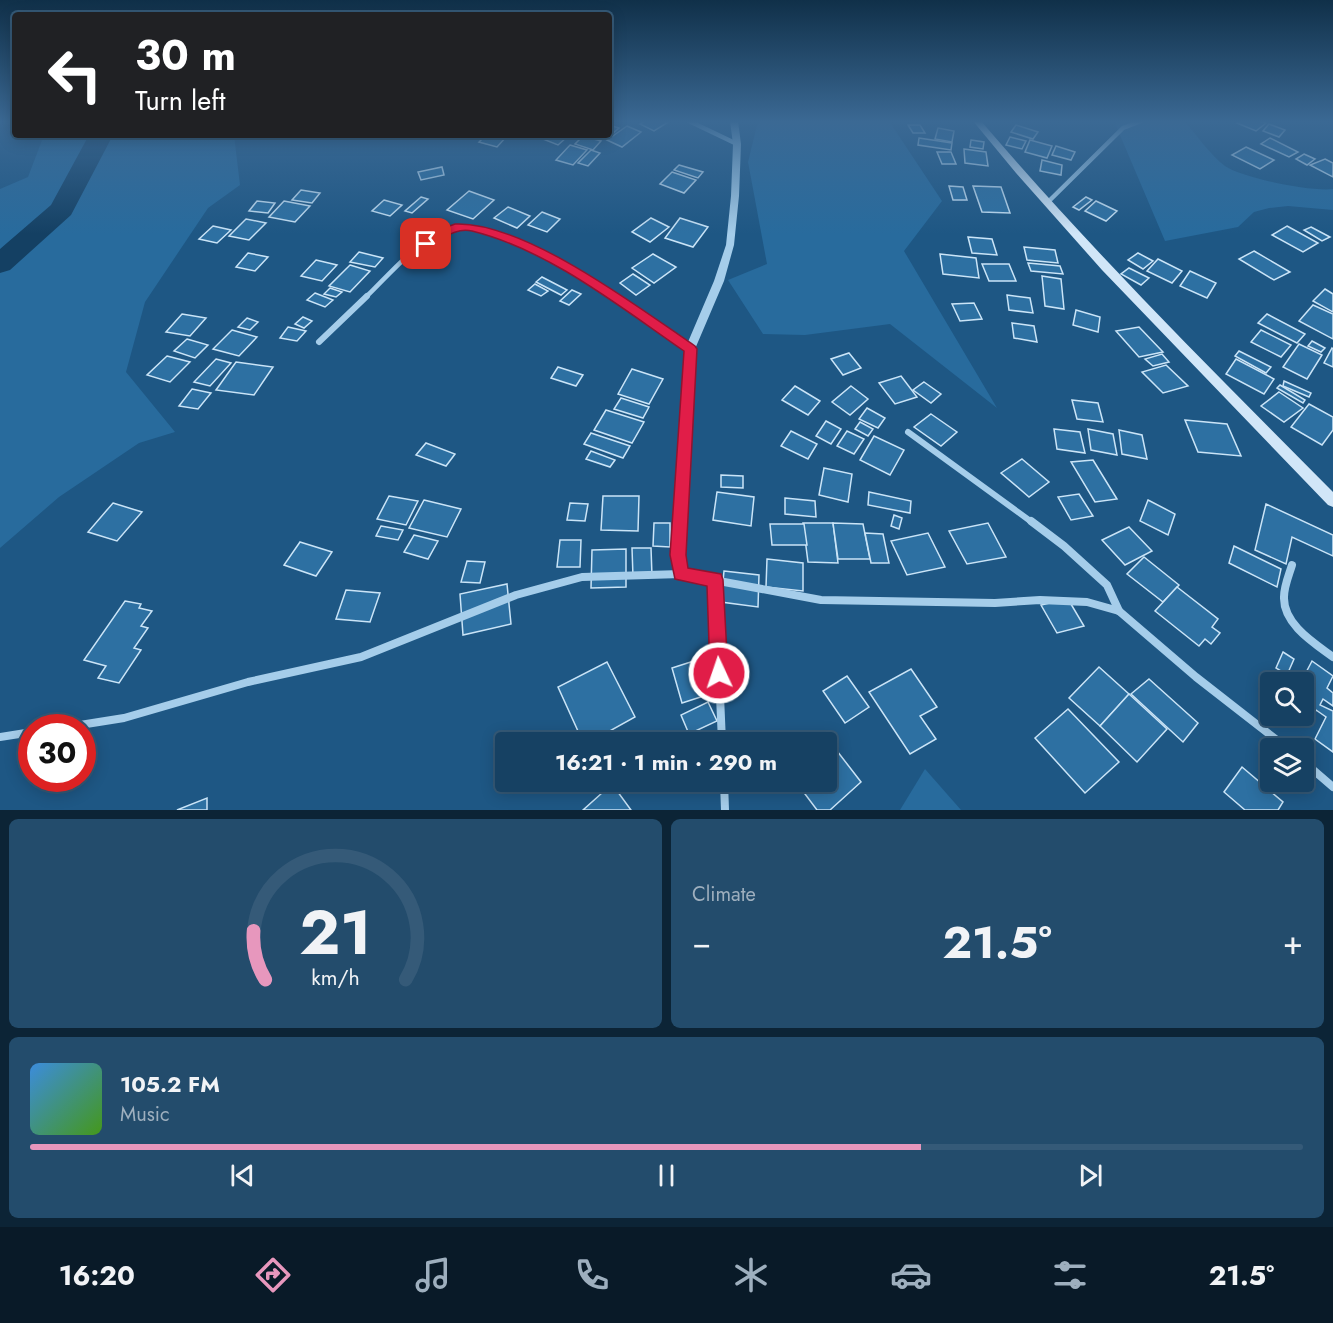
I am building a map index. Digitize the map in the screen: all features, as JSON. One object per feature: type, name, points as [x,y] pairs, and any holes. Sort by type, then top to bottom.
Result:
[{"type":"main road","points":[[1009,159],[1138,303],[1333,501]]},
{"type":"street","points":[[681,574],[678,555],[690,349],[719,281],[730,245],[736,159]]},
{"type":"street","points":[[1047,203],[1092,159]]},
{"type":"street","points":[[319,342],[411,254],[440,234],[455,228],[470,227],[508,239],[574,272],[690,349]]},
{"type":"street","points":[[908,432],[966,472],[1064,546],[1107,585],[1119,610],[1196,677],[1274,738]]},
{"type":"street","points":[[1292,565],[1284,599],[1287,613],[1306,636],[1333,657]]},
{"type":"street","points":[[96,722],[124,718],[248,682],[361,657],[516,595],[582,577],[681,574],[821,600],[995,603],[1040,600],[1086,602],[1119,610]]},
{"type":"street","points":[[715,580],[722,732]]},
{"type":"street","points":[[0,737],[18,734]]},
{"type":"street","points":[[1314,771],[1333,787]]},
{"type":"street","points":[[724,792],[725,810]]},
{"type":"shaded area","points":[[35,159],[237,159],[240,185],[208,208],[145,302],[126,372],[175,432],[139,443],[59,497],[0,548],[0,189],[28,177]]},
{"type":"shaded area","points":[[749,159],[914,159],[942,201],[904,251],[997,408],[890,324],[805,335],[763,334],[728,280],[767,264]]},
{"type":"shaded area","points":[[1130,159],[1216,159],[1234,171],[1261,179],[1294,186],[1333,189],[1333,210],[1288,206],[1269,208],[1254,212],[1238,227],[1165,241]]},
{"type":"shaded area","points":[[925,769],[961,810],[900,810]]},
{"type":"building","points":[[557,159],[579,159],[573,165]]},
{"type":"building","points":[[582,159],[595,159],[588,166],[578,163]]},
{"type":"building","points":[[940,159],[954,159],[956,164],[942,164]]},
{"type":"building","points":[[965,159],[987,159],[988,166],[965,163]]},
{"type":"building","points":[[1240,159],[1274,160],[1260,169]]},
{"type":"building","points":[[1296,159],[1315,159],[1315,159],[1307,165]]},
{"type":"building","points":[[1325,159],[1333,163],[1333,177],[1310,165]]},
{"type":"building","points":[[1042,160],[1062,165],[1061,175],[1040,171]]},
{"type":"building","points":[[679,165],[703,172],[698,178],[674,170]]},
{"type":"building","points":[[442,167],[444,175],[421,180],[418,172]]},
{"type":"building","points":[[672,172],[696,180],[684,193],[660,184]]},
{"type":"building","points":[[949,186],[963,187],[967,200],[953,200]]},
{"type":"building","points":[[973,186],[1001,187],[1010,213],[982,212]]},
{"type":"building","points":[[301,190],[320,193],[312,203],[292,200]]},
{"type":"building","points":[[469,191],[494,200],[473,219],[447,210]]},
{"type":"building","points":[[421,197],[428,199],[412,213],[405,211]]},
{"type":"building","points":[[1086,197],[1092,200],[1079,210],[1073,207]]},
{"type":"building","points":[[384,200],[402,205],[390,216],[372,211]]},
{"type":"building","points":[[257,201],[275,203],[268,213],[249,211]]},
{"type":"building","points":[[284,201],[310,206],[295,222],[269,217]]},
{"type":"building","points":[[1096,201],[1117,211],[1106,221],[1085,211]]},
{"type":"building","points":[[508,207],[530,216],[517,228],[494,218]]},
{"type":"building","points":[[542,212],[560,219],[547,232],[528,225]]},
{"type":"building","points":[[651,218],[669,227],[650,242],[632,232]]},
{"type":"building","points":[[680,218],[708,227],[693,247],[665,238]]},
{"type":"building","points":[[246,219],[266,223],[249,240],[229,236]]},
{"type":"building","points":[[213,226],[231,230],[217,243],[199,239]]},
{"type":"building","points":[[1287,226],[1318,243],[1303,252],[1272,235]]},
{"type":"building","points":[[1311,227],[1330,237],[1322,241],[1304,230]]},
{"type":"building","points":[[968,237],[992,239],[997,255],[972,253]]},
{"type":"building","points":[[1024,247],[1055,250],[1058,263],[1027,260]]},
{"type":"building","points":[[1254,251],[1290,272],[1274,280],[1239,259]]},
{"type":"building","points":[[359,252],[383,258],[375,267],[350,262]]},
{"type":"building","points":[[248,253],[268,257],[255,271],[236,267]]},
{"type":"building","points":[[1138,253],[1153,261],[1143,269],[1128,260]]},
{"type":"building","points":[[653,254],[676,267],[654,283],[632,268]]},
{"type":"building","points":[[940,254],[976,258],[979,278],[943,274]]},
{"type":"building","points":[[1158,259],[1182,271],[1172,283],[1147,271]]},
{"type":"building","points":[[316,260],[337,265],[322,281],[301,276]]},
{"type":"building","points":[[1028,263],[1060,266],[1063,274],[1031,271]]},
{"type":"building","points":[[982,264],[1009,264],[1016,281],[989,281]]},
{"type":"building","points":[[350,265],[370,271],[350,292],[329,286]]},
{"type":"building","points":[[1129,268],[1149,278],[1141,285],[1121,274]]},
{"type":"building","points":[[1190,271],[1216,283],[1207,298],[1180,286]]},
{"type":"building","points":[[633,274],[650,285],[636,295],[620,283]]},
{"type":"building","points":[[1042,276],[1061,279],[1064,309],[1045,306]]},
{"type":"building","points":[[542,277],[567,290],[561,295],[536,282]]},
{"type":"building","points":[[535,284],[548,291],[541,296],[528,290]]},
{"type":"building","points":[[330,288],[342,292],[336,297],[324,294]]},
{"type":"building","points":[[1325,289],[1333,294],[1333,312],[1313,301]]},
{"type":"building","points":[[572,290],[581,294],[569,305],[560,301]]},
{"type":"building","points":[[315,293],[333,300],[325,307],[307,300]]},
{"type":"building","points":[[1007,295],[1030,298],[1033,313],[1009,310]]},
{"type":"building","points":[[974,303],[982,319],[960,321],[952,304]]},
{"type":"building","points":[[1313,305],[1333,314],[1333,339],[1299,321]]},
{"type":"building","points":[[1076,310],[1100,317],[1098,332],[1073,325]]},
{"type":"building","points":[[182,314],[206,318],[190,336],[166,332]]},
{"type":"building","points":[[1267,314],[1305,334],[1297,343],[1258,323]]},
{"type":"building","points":[[303,317],[312,321],[304,328],[295,324]]},
{"type":"building","points":[[247,318],[258,322],[250,330],[238,327]]},
{"type":"building","points":[[1012,323],[1034,326],[1037,342],[1014,338]]},
{"type":"building","points":[[288,327],[306,331],[297,341],[280,338]]},
{"type":"building","points":[[1139,327],[1163,352],[1139,357],[1116,331]]},
{"type":"building","points":[[232,330],[257,337],[239,356],[213,349]]},
{"type":"building","points":[[1261,330],[1291,345],[1281,357],[1251,342]]},
{"type":"building","points":[[187,339],[208,345],[195,358],[174,351]]},
{"type":"building","points":[[1312,341],[1325,348],[1321,352],[1308,346]]},
{"type":"building","points":[[1299,344],[1322,355],[1307,379],[1283,367]]},
{"type":"building","points":[[1333,349],[1333,367],[1324,363]]},
{"type":"building","points":[[1239,351],[1271,367],[1266,373],[1235,356]]},
{"type":"building","points":[[849,353],[861,368],[843,375],[831,359]]},
{"type":"building","points":[[1162,354],[1169,362],[1153,366],[1145,359]]},
{"type":"building","points":[[167,356],[190,362],[170,382],[147,375]]},
{"type":"building","points":[[216,359],[231,363],[210,386],[194,382]]},
{"type":"building","points":[[1236,359],[1274,379],[1264,394],[1226,374]]},
{"type":"building","points":[[236,362],[273,367],[254,395],[216,390]]},
{"type":"building","points":[[1166,365],[1188,386],[1163,393],[1142,372]]},
{"type":"building","points":[[558,367],[583,375],[576,386],[551,378]]},
{"type":"building","points":[[632,369],[663,379],[649,404],[618,394]]},
{"type":"building","points":[[901,376],[917,397],[895,404],[879,383]]},
{"type":"building","points":[[1284,381],[1311,393],[1309,397],[1283,386]]},
{"type":"building","points":[[924,382],[941,394],[931,403],[913,390]]},
{"type":"building","points":[[1280,385],[1305,400],[1303,403],[1277,388]]},
{"type":"building","points":[[795,386],[820,401],[808,415],[782,400]]},
{"type":"building","points":[[851,386],[868,399],[850,415],[832,402]]},
{"type":"building","points":[[192,389],[211,393],[198,409],[179,406]]},
{"type":"building","points":[[1279,392],[1303,408],[1284,422],[1261,406]]},
{"type":"building","points":[[621,398],[649,407],[643,418],[614,409]]},
{"type":"building","points":[[1072,400],[1098,403],[1103,422],[1077,419]]},
{"type":"building","points":[[1309,404],[1333,417],[1333,430],[1322,445],[1291,427]]},
{"type":"building","points":[[867,408],[885,418],[878,428],[859,419]]},
{"type":"building","points":[[606,410],[644,422],[632,443],[594,430]]},
{"type":"building","points":[[931,414],[957,432],[941,446],[914,427]]},
{"type":"building","points":[[1185,420],[1227,424],[1241,456],[1198,452]]},
{"type":"building","points":[[826,421],[841,429],[831,444],[816,436]]},
{"type":"building","points":[[860,422],[873,429],[868,436],[855,429]]},
{"type":"building","points":[[1054,429],[1080,432],[1085,453],[1057,449]]},
{"type":"building","points":[[1088,429],[1113,434],[1117,455],[1091,450]]},
{"type":"building","points":[[1119,430],[1142,435],[1147,459],[1122,454]]},
{"type":"building","points":[[791,431],[817,444],[808,459],[781,446]]},
{"type":"building","points":[[847,431],[864,439],[854,454],[837,446]]},
{"type":"building","points":[[591,433],[630,446],[623,458],[584,444]]},
{"type":"building","points":[[874,436],[904,450],[890,475],[860,460]]},
{"type":"building","points":[[426,443],[455,454],[446,466],[416,455]]},
{"type":"building","points":[[591,451],[615,460],[610,467],[586,459]]},
{"type":"building","points":[[1022,459],[1049,482],[1029,497],[1001,473]]},
{"type":"building","points":[[1093,460],[1117,499],[1095,502],[1071,462]]},
{"type":"building","points":[[824,468],[852,474],[848,502],[819,495]]},
{"type":"building","points":[[721,475],[743,476],[743,488],[721,487]]},
{"type":"building","points":[[717,492],[754,497],[751,526],[713,520]]},
{"type":"building","points":[[869,492],[911,501],[910,513],[868,505]]},
{"type":"building","points":[[1079,494],[1093,516],[1071,520],[1058,497]]},
{"type":"building","points":[[389,496],[418,501],[406,525],[377,519]]},
{"type":"building","points":[[603,496],[639,496],[638,531],[601,530]]},
{"type":"building","points":[[785,498],[815,501],[816,517],[785,514]]},
{"type":"building","points":[[424,500],[461,509],[447,537],[409,528]]},
{"type":"building","points":[[1148,500],[1175,514],[1168,535],[1140,521]]},
{"type":"building","points":[[113,503],[142,512],[117,541],[88,532]]},
{"type":"building","points":[[570,503],[588,504],[585,521],[567,520]]},
{"type":"building","points":[[1266,504],[1333,535],[1333,556],[1292,537],[1286,564],[1255,550]]},
{"type":"building","points":[[894,515],[902,518],[899,529],[891,526]]},
{"type":"building","points":[[654,523],[670,523],[670,547],[653,546]]},
{"type":"building","points":[[803,523],[833,523],[838,563],[808,562]]},
{"type":"building","points":[[833,523],[863,524],[870,559],[838,559]]},
{"type":"building","points":[[988,523],[1006,557],[967,564],[949,531]]},
{"type":"building","points":[[770,524],[804,524],[807,545],[772,545]]},
{"type":"building","points":[[381,526],[403,530],[398,540],[376,536]]},
{"type":"building","points":[[1129,527],[1152,551],[1125,565],[1102,540]]},
{"type":"building","points":[[865,533],[883,534],[889,563],[871,563]]},
{"type":"building","points":[[928,533],[945,567],[907,575],[891,541]]},
{"type":"building","points":[[414,535],[438,541],[428,559],[404,552]]},
{"type":"building","points":[[560,540],[581,540],[580,567],[557,567]]},
{"type":"building","points":[[300,542],[332,552],[316,576],[284,565]]},
{"type":"building","points":[[1234,546],[1281,569],[1277,587],[1229,563]]},
{"type":"building","points":[[632,548],[651,548],[652,576],[633,577]]},
{"type":"building","points":[[626,549],[626,587],[591,588],[592,550]]},
{"type":"building","points":[[1144,557],[1179,585],[1163,602],[1127,574]]},
{"type":"building","points":[[767,559],[803,563],[803,591],[766,587]]},
{"type":"building","points":[[467,561],[485,562],[480,583],[461,582]]},
{"type":"building","points":[[724,571],[759,575],[758,607],[721,602]]},
{"type":"building","points":[[507,584],[511,624],[463,635],[460,594]]},
{"type":"building","points":[[1177,587],[1218,619],[1212,627],[1220,633],[1211,644],[1205,639],[1199,646],[1155,611]]},
{"type":"building","points":[[346,590],[380,593],[370,622],[336,619]]},
{"type":"building","points":[[1068,599],[1084,626],[1057,633],[1041,605]]},
{"type":"building","points":[[125,601],[141,604],[139,608],[152,611],[141,626],[148,628],[134,648],[141,650],[119,683],[98,678],[106,666],[84,660]]},
{"type":"building","points":[[1283,652],[1294,659],[1288,672],[1282,672],[1276,668]]},
{"type":"building","points":[[700,659],[710,694],[682,703],[672,668]]},
{"type":"building","points":[[1312,661],[1333,676],[1327,688],[1333,693],[1333,706],[1323,699],[1320,705],[1333,711],[1333,752],[1315,739],[1326,717],[1316,710],[1314,714],[1314,672],[1306,672]]},
{"type":"building","points":[[607,662],[635,717],[608,732],[578,732],[558,687]]},
{"type":"building","points":[[1099,667],[1129,694],[1100,726],[1069,698]]},
{"type":"building","points":[[911,669],[937,707],[920,716],[936,739],[910,754],[869,692]]},
{"type":"building","points":[[847,676],[869,707],[845,723],[823,691]]},
{"type":"building","points":[[1149,679],[1198,723],[1183,742],[1131,694]]},
{"type":"building","points":[[1129,694],[1167,729],[1137,762],[1100,726]]},
{"type":"building","points":[[708,702],[717,721],[693,732],[688,732],[681,715]]},
{"type":"building","points":[[1068,709],[1119,762],[1085,793],[1035,738]]},
{"type":"building","points":[[837,751],[861,782],[830,810],[817,810],[804,792],[837,792]]},
{"type":"building","points":[[1242,767],[1260,782],[1260,792],[1271,792],[1283,802],[1278,810],[1245,810],[1224,792]]},
{"type":"building","points":[[603,792],[618,792],[631,810],[583,810]]},
{"type":"building","points":[[207,798],[207,810],[177,810]]},
{"type":"waterway","points":[[0,264],[62,209],[88,159]]},
{"type":"route","points":[[426,244],[440,234],[455,228],[470,227],[508,239],[574,272],[604,290],[690,349],[678,555],[681,574],[715,580],[719,673]]}]
